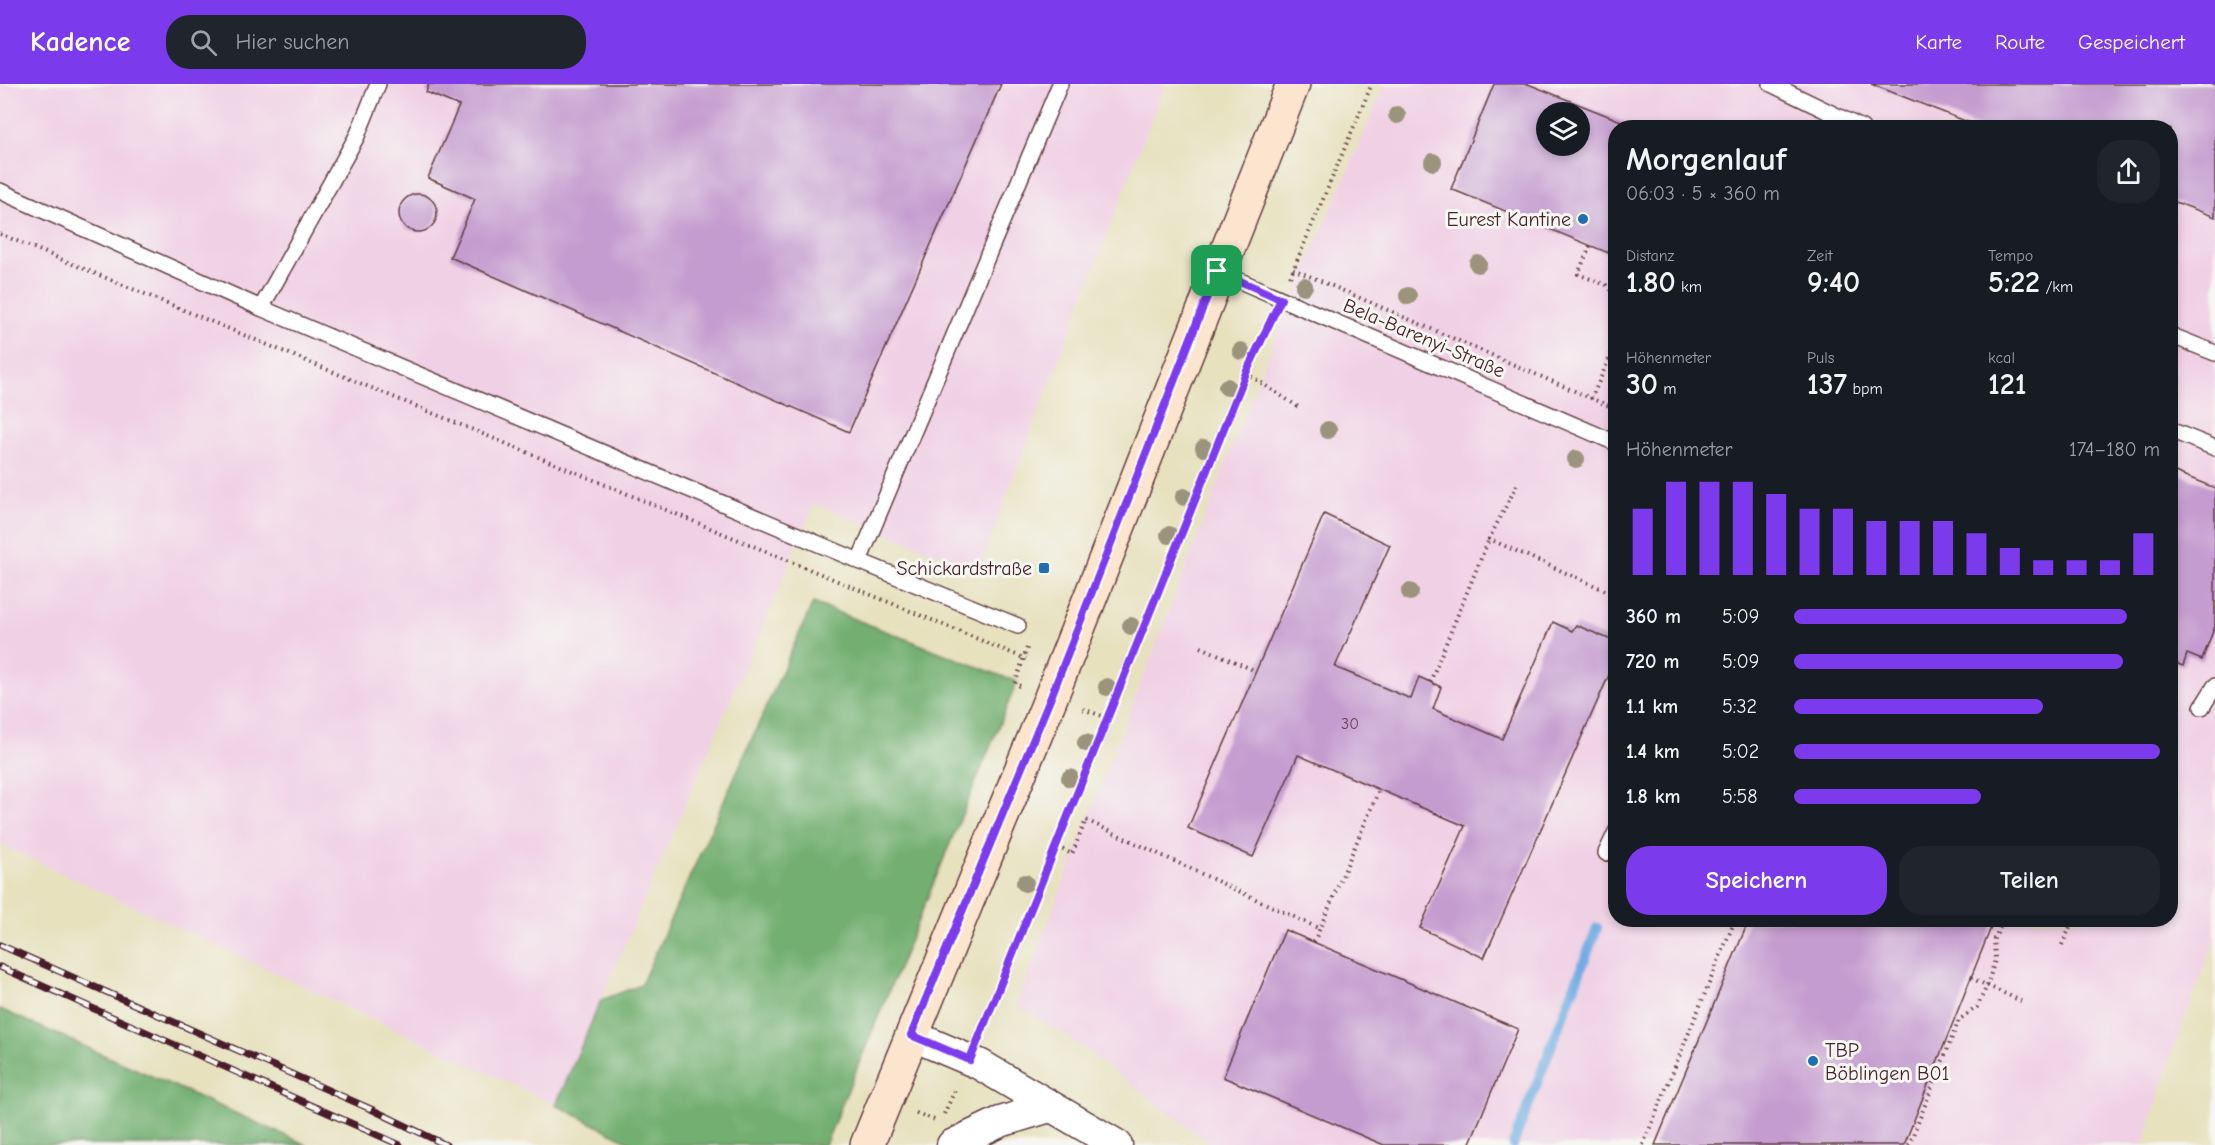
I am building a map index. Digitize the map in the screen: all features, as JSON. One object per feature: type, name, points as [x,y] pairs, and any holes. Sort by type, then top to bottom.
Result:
[{"type":"street","points":[[867,1145],[1051,697],[1217,271],[1293,84]]},
{"type":"street","points":[[911,1035],[970,1060],[1117,1145]]},
{"type":"street","points":[[952,1145],[1000,1122],[1050,1107]]},
{"type":"lane","points":[[261,308],[357,136],[378,84]]},
{"type":"lane","points":[[859,561],[1060,84]]},
{"type":"lane","points":[[1771,84],[1845,120]]},
{"type":"lane","points":[[0,191],[261,308],[1018,626]]},
{"type":"lane","name":"Bela-Barenyi-Straße","points":[[1217,271],[1608,440]]},
{"type":"lane","points":[[2178,338],[2215,352]]},
{"type":"lane","points":[[2178,433],[2215,448]]},
{"type":"lane","points":[[2202,707],[2215,686]]},
{"type":"lane","points":[[1606,853],[1608,849]]},
{"type":"path","points":[[952,1145],[940,1122],[970,1060],[1246,373],[1281,299],[1372,84]]},
{"type":"path","points":[[0,234],[1026,659]]},
{"type":"path","points":[[1590,246],[1578,274],[1608,287]]},
{"type":"path","points":[[1293,269],[1608,406]]},
{"type":"path","points":[[1591,399],[1608,362]]},
{"type":"path","points":[[1246,373],[1300,408]]},
{"type":"path","points":[[1430,682],[1489,539],[1517,485]]},
{"type":"path","points":[[1489,539],[1608,591]]},
{"type":"path","points":[[1201,647],[1256,672]]},
{"type":"path","points":[[1314,942],[1379,790]]},
{"type":"path","points":[[1057,847],[1072,854],[1086,820],[1320,929]]},
{"type":"path","points":[[1643,1145],[1732,927]]},
{"type":"path","points":[[1910,1145],[1959,1020],[1977,1007],[1987,986],[1995,960],[1994,939],[2000,927]]},
{"type":"path","points":[[2062,945],[2070,927]]},
{"type":"path","points":[[1971,978],[2021,1001]]},
{"type":"shaded area","points":[[0,84],[1165,84],[978,571],[815,504],[556,1105],[0,844]]},
{"type":"shaded area","points":[[1385,84],[2215,84],[2215,938],[2175,1045],[2144,1145],[1212,1145],[1065,1035],[1016,1005],[1266,360]]},
{"type":"green space","points":[[813,603],[1017,682],[825,1145],[635,1145],[556,1105],[601,1000],[641,985]]},
{"type":"green space","points":[[0,1009],[307,1145],[0,1145]]},
{"type":"building","points":[[429,84],[1001,84],[849,432],[450,257],[475,199],[428,178],[459,106],[426,92]]},
{"type":"building","points":[[1494,84],[1528,84],[1573,102],[1536,102],[1536,156],[1590,156],[1590,109],[1618,120],[1608,120],[1608,253],[1451,189]]},
{"type":"building","points":[[1871,84],[2215,84],[2215,217],[2178,203],[2178,120],[1963,120]]},
{"type":"building","points":[[418,194],[432,199],[437,213],[432,227],[418,232],[404,227],[399,213],[404,199]]},
{"type":"building","points":[[2178,473],[2215,488],[2215,626],[2202,660],[2187,654],[2183,666],[2178,664]]},
{"type":"building","points":[[1324,514],[1390,545],[1335,667],[1411,699],[1419,677],[1441,687],[1433,709],[1502,739],[1553,622],[1572,631],[1576,625],[1608,639],[1608,677],[1484,958],[1420,928],[1465,826],[1298,755],[1253,857],[1188,828]]},
{"type":"building","name":"TBP Böblingen B01","points":[[1746,927],[1991,927],[1904,1145],[1655,1145]]},
{"type":"building","points":[[1285,930],[1518,1029],[1469,1145],[1384,1145],[1223,1077]]},
{"type":"waterway","points":[[1513,1145],[1597,928]]},
{"type":"railway","points":[[0,945],[373,1110],[446,1145]]},
{"type":"railway","points":[[0,967],[400,1145]]},
{"type":"place","name":"Eurest Kantine","points":[[1583,219]]},
{"type":"place","name":"Schickardstraße","points":[[1044,568]]},
{"type":"place","name":"TBP Böblingen B01","points":[[1813,1061]]},
{"type":"route","points":[[1217,271],[1281,299],[1246,373],[970,1060],[911,1035],[1051,697],[1217,271]]}]
